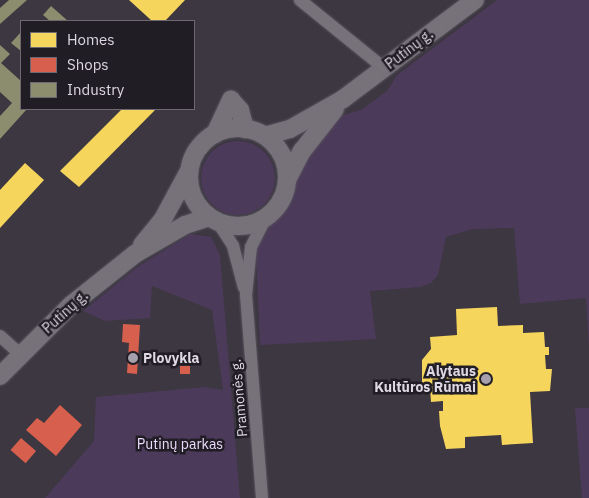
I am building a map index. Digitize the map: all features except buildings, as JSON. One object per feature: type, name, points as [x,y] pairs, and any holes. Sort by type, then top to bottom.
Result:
[{"type":"main road","name":"Putinų g.","points":[[265,136],[290,129],[343,99],[475,0]]},
{"type":"main road","name":"Putinų g.","points":[[287,180],[302,151],[343,99]]},
{"type":"main road","points":[[215,134],[245,129],[265,136],[282,155],[287,180],[281,201],[266,218],[242,226],[213,219],[193,194],[191,166],[200,148],[215,134],[231,100],[240,110],[245,129]]},
{"type":"main road","name":"Putinų g.","points":[[135,254],[163,219],[191,166]]},
{"type":"main road","name":"Putinų g.","points":[[0,376],[71,305],[135,254],[185,225],[213,219]]},
{"type":"street","points":[[300,0],[384,68]]},
{"type":"street","points":[[246,295],[251,247],[266,218]]},
{"type":"street","points":[[213,219],[233,246],[246,295]]},
{"type":"street","name":"Pramonės g.","points":[[246,295],[262,498]]},
{"type":"street","points":[[0,336],[20,354]]},
{"type":"green space","points":[[497,0],[589,0],[589,348],[586,298],[520,304],[514,228],[473,229],[446,237],[438,275],[431,283],[421,287],[370,291],[376,339],[260,345],[256,251],[315,141],[327,126],[343,115],[361,110],[387,91],[397,75]]},
{"type":"green space","points":[[231,141],[245,141],[259,147],[269,157],[275,171],[273,192],[259,209],[245,215],[231,215],[217,209],[207,199],[201,185],[201,171],[207,157],[217,147]]},
{"type":"green space","name":"Putinų parkas","points":[[190,234],[211,237],[220,255],[240,498],[45,498],[94,441],[96,397],[204,387],[223,390],[212,310],[152,286],[150,318],[105,321],[83,311],[136,268]]},
{"type":"green space","points":[[575,408],[589,408],[589,498],[582,498]]},
{"type":"place","name":"Plovykla","points":[[133,358]]},
{"type":"place","name":"Alytaus Kultūros Rūmai","points":[[486,379]]}]
